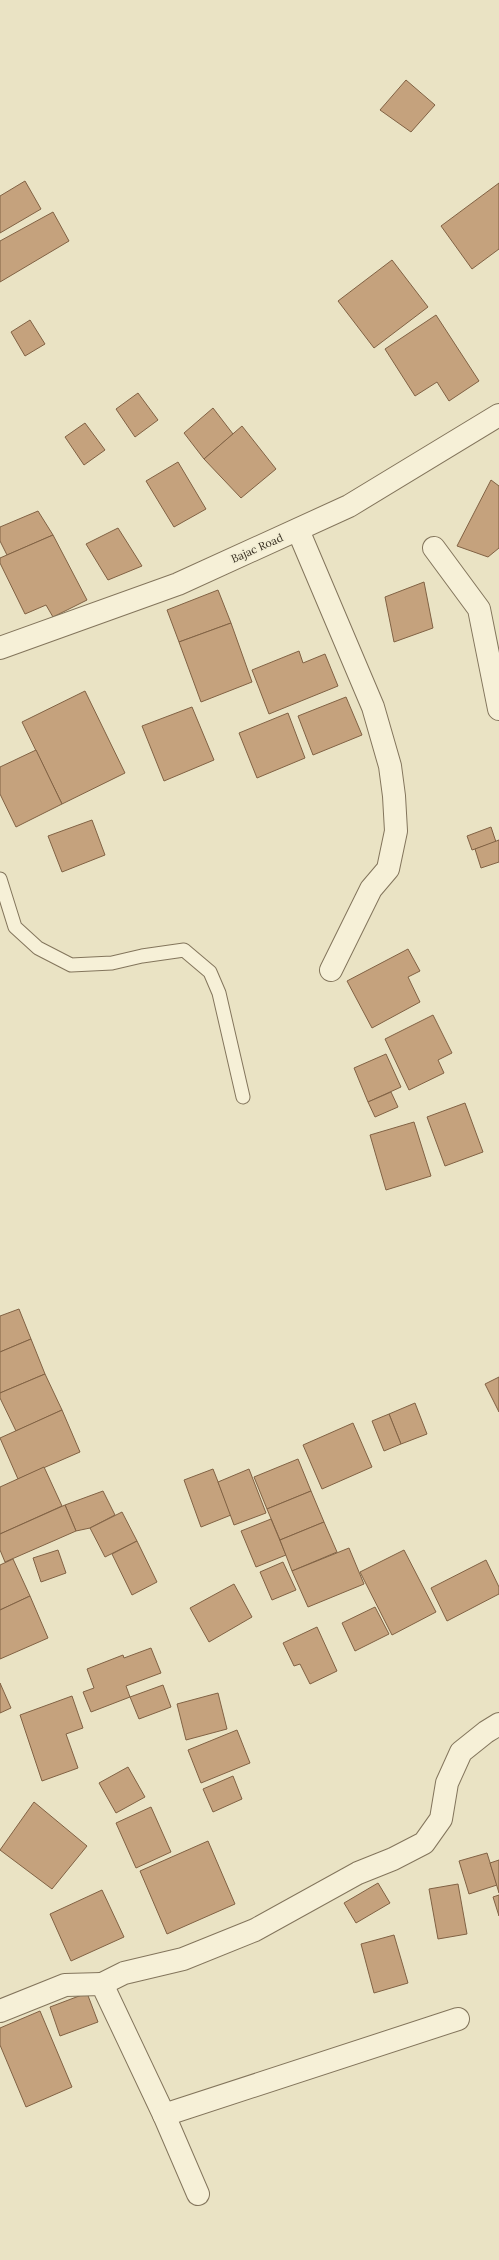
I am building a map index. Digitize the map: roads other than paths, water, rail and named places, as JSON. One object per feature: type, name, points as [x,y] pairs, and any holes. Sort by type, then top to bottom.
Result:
[{"type":"street","name":"Bajac Road","points":[[0,648],[178,584],[298,530],[349,506],[499,415]]},
{"type":"street","points":[[298,530],[373,707],[390,766],[394,796],[396,832],[388,869],[371,889],[349,930],[331,970]]},
{"type":"street","points":[[434,548],[479,609],[499,709]]},
{"type":"street","points":[[0,2011],[65,1985],[102,1984],[124,1973],[183,1959],[255,1930],[358,1873],[393,1859],[424,1843],[441,1819],[447,1783],[461,1752],[486,1732],[499,1724]]},
{"type":"street","points":[[102,1984],[164,2115],[198,2194]]},
{"type":"street","points":[[164,2115],[458,2019]]},
{"type":"lane","points":[[0,879],[15,927],[38,948],[71,965],[112,963],[142,956],[184,950],[210,972],[218,994],[244,1097]]}]
